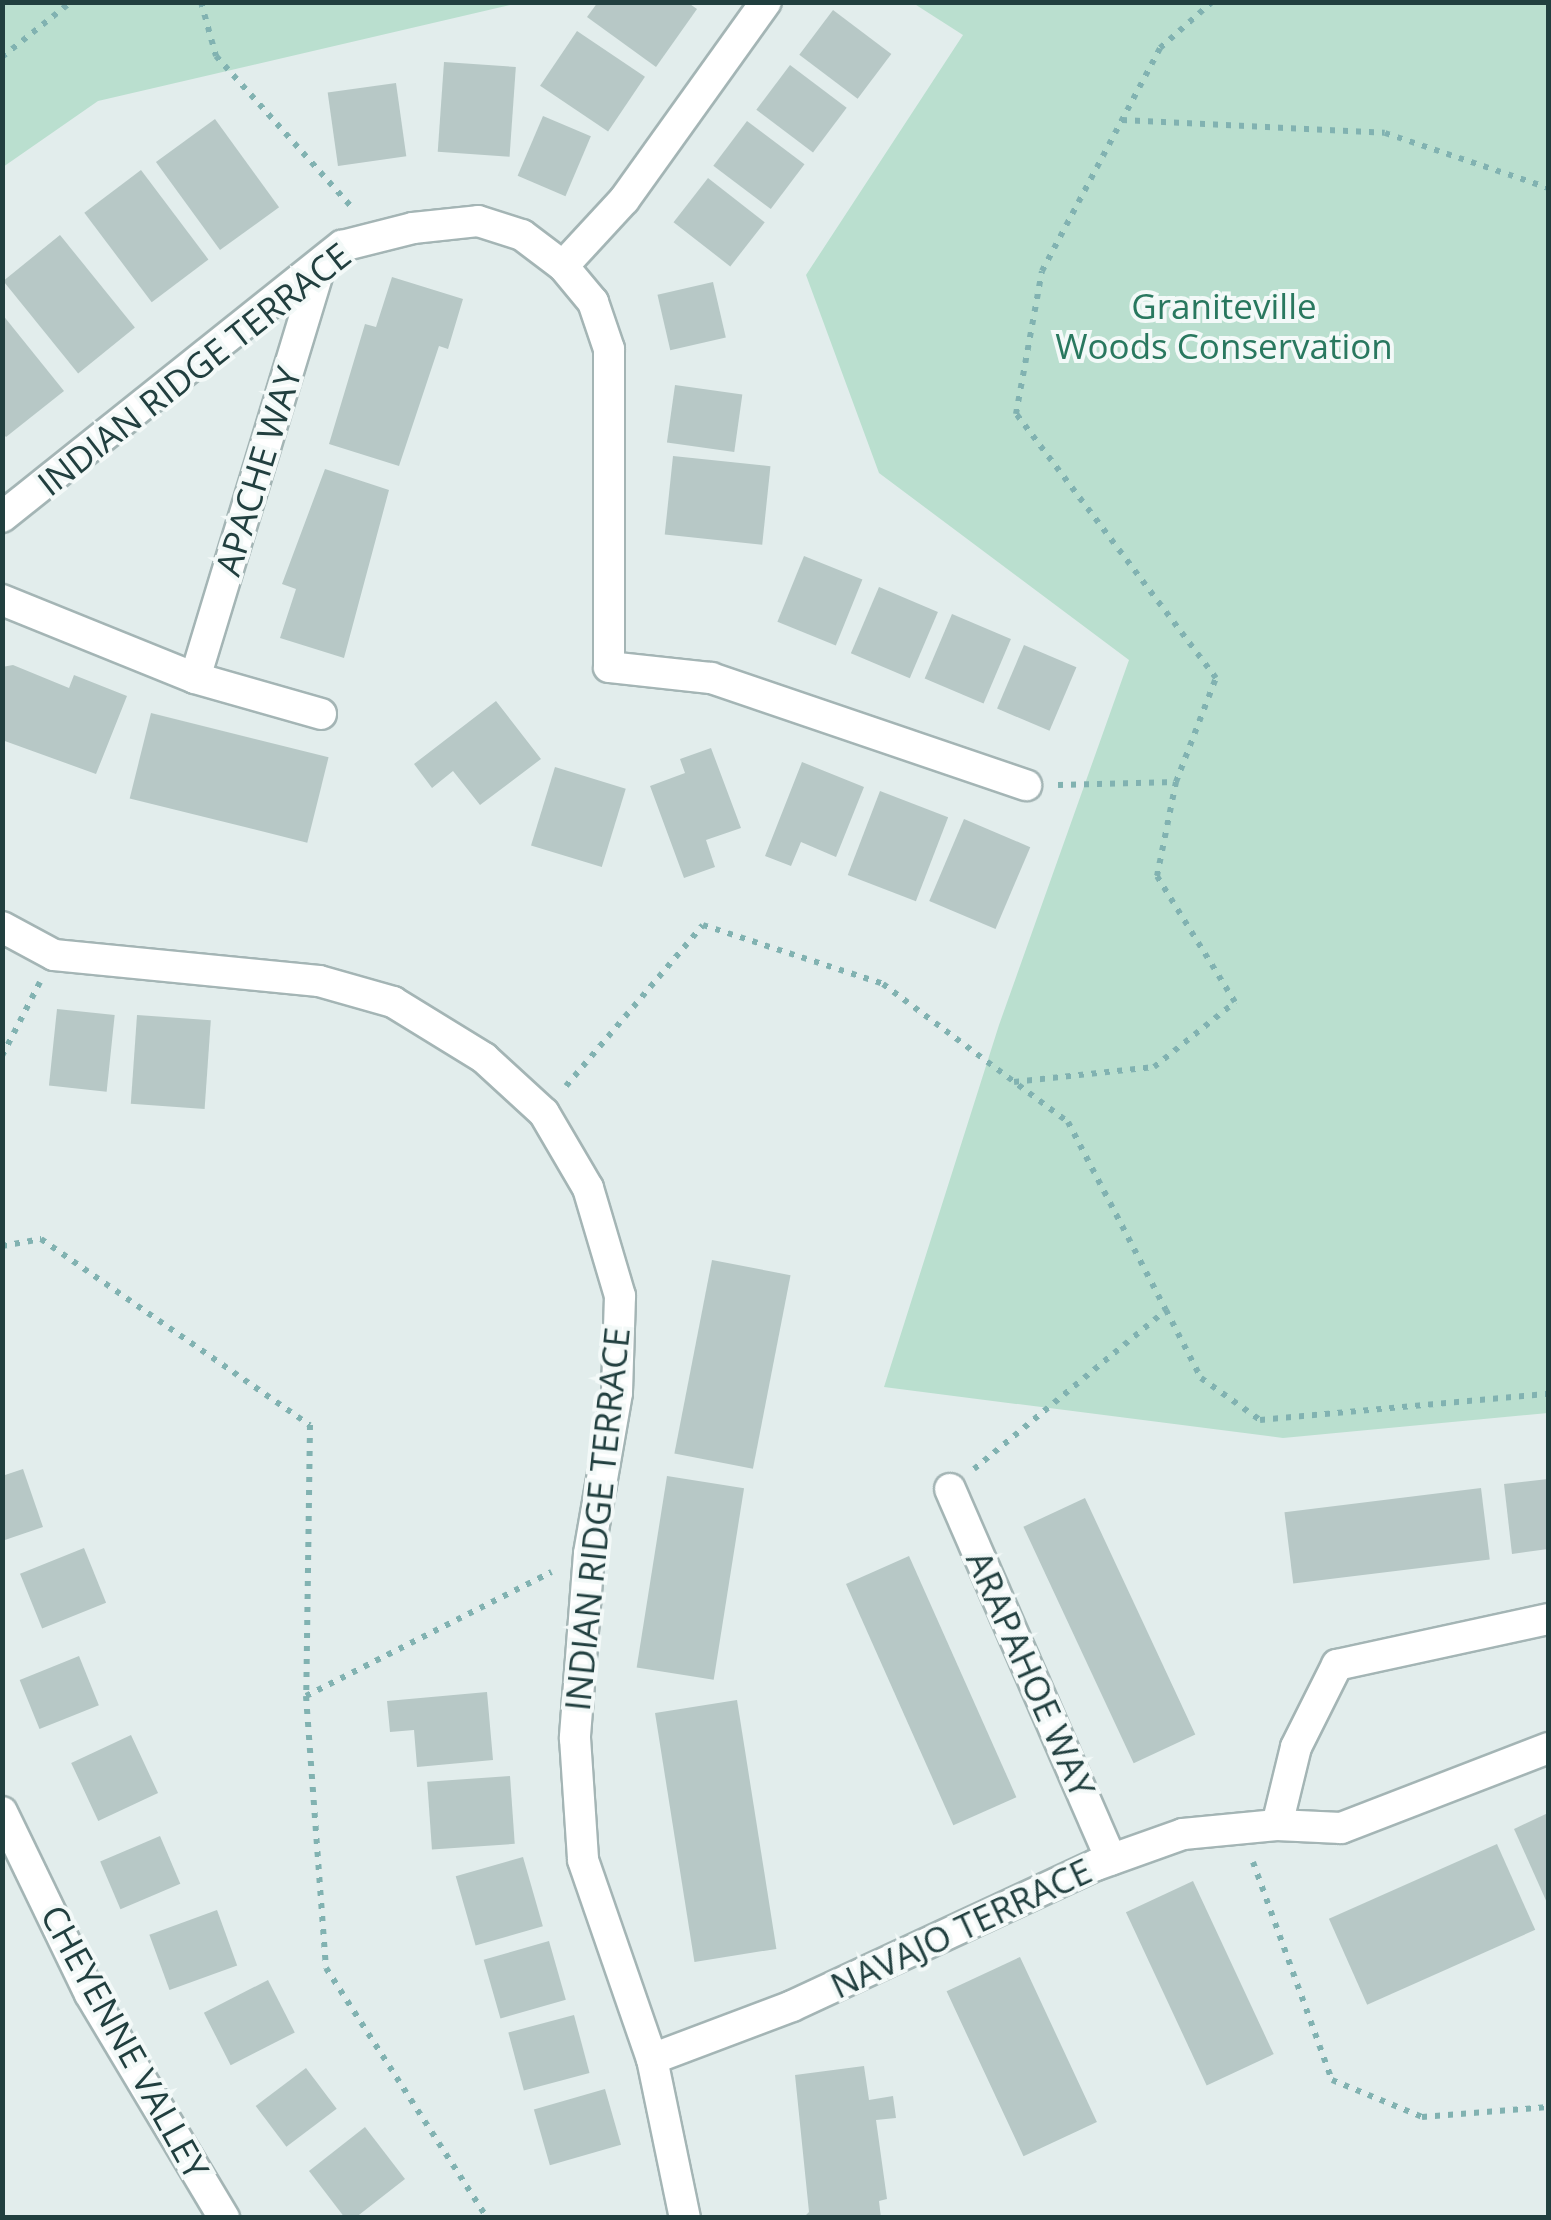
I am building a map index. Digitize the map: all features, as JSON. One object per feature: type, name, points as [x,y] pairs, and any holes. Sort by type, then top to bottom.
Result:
[{"type":"street","points":[[563,266],[624,200],[766,2]]},
{"type":"street","name":"INDIAN RIDGE TERRACE","points":[[2,517],[342,246],[478,221],[522,236],[563,266],[593,302],[610,349],[609,667],[711,678],[1026,785]]},
{"type":"street","name":"APACHE WAY","points":[[195,678],[321,264]]},
{"type":"street","points":[[2,600],[195,678],[321,714]]},
{"type":"street","name":"INDIAN RIDGE TERRACE","points":[[2,927],[54,955],[319,980],[394,1002],[484,1058],[544,1113],[588,1188],[620,1296],[617,1392],[588,1554],[575,1738],[583,1860],[652,2059],[685,2218]]},
{"type":"street","name":"ARAPAHOE WAY","points":[[950,1489],[1112,1860]]},
{"type":"street","points":[[1276,1825],[1296,1747],[1336,1666],[1548,1619]]},
{"type":"street","name":"NAVAJO TERRACE","points":[[652,2059],[792,2006],[1112,1860],[1183,1834],[1276,1825],[1341,1828],[1548,1748]]},
{"type":"street","name":"CHEYENNE VALLEY","points":[[2,1812],[90,1994],[224,2218]]},
{"type":"path","points":[[2,56],[71,2]]},
{"type":"path","points":[[200,2],[216,56],[378,237]]},
{"type":"path","points":[[1014,1082],[1154,1067],[1235,1002],[1157,876],[1176,782],[1216,678],[1016,414],[1042,271],[1160,48],[1212,2]]},
{"type":"path","points":[[1122,120],[1386,132],[1548,188]]},
{"type":"path","points":[[1026,785],[1176,782]]},
{"type":"path","points":[[544,1113],[702,925],[884,984],[1068,1122],[1201,1378],[1260,1420],[1548,1394]]},
{"type":"path","points":[[2,1056],[54,955]]},
{"type":"path","points":[[2,1246],[41,1239],[310,1425],[306,1696],[326,1968],[488,2218]]},
{"type":"path","points":[[950,1489],[1166,1310]]},
{"type":"path","points":[[306,1696],[588,1554]]},
{"type":"path","points":[[1241,1828],[1332,2080],[1422,2117],[1548,2107]]},
{"type":"green space","points":[[3,2],[519,3],[98,101],[3,167]]},
{"type":"green space","name":"Graniteville Woods Conservation","points":[[913,3],[1548,3],[1548,1413],[1283,1438],[884,1387],[999,1025],[1129,660],[879,473],[806,275],[963,35]]},
{"type":"building","points":[[598,2],[687,2],[697,9],[656,67],[587,17]]},
{"type":"building","points":[[833,10],[891,54],[858,99],[799,55]]},
{"type":"building","points":[[577,31],[645,77],[608,132],[540,86]]},
{"type":"building","points":[[444,62],[516,67],[510,157],[438,152]]},
{"type":"building","points":[[790,65],[847,108],[813,152],[756,110]]},
{"type":"building","points":[[396,83],[406,156],[338,166],[328,93]]},
{"type":"building","points":[[543,116],[591,136],[565,196],[518,176]]},
{"type":"building","points":[[215,119],[279,207],[220,250],[156,162]]},
{"type":"building","points":[[747,121],[805,164],[771,209],[713,166]]},
{"type":"building","points":[[141,170],[208,259],[152,302],[84,213]]},
{"type":"building","points":[[708,178],[765,222],[730,266],[674,222]]},
{"type":"building","points":[[60,235],[135,327],[78,373],[3,281]]},
{"type":"building","points":[[392,277],[463,299],[448,349],[439,346],[399,466],[329,444],[365,324],[376,327]]},
{"type":"building","points":[[713,282],[726,338],[670,350],[657,295]]},
{"type":"building","points":[[2,314],[64,391],[6,437],[2,433]]},
{"type":"building","points":[[675,385],[742,394],[734,452],[667,442]]},
{"type":"building","points":[[673,456],[770,466],[762,545],[665,535]]},
{"type":"building","points":[[325,469],[389,490],[344,658],[280,638],[296,589],[282,584]]},
{"type":"building","points":[[804,556],[862,580],[836,645],[777,622]]},
{"type":"building","points":[[879,587],[938,612],[910,678],[851,653]]},
{"type":"building","points":[[952,614],[1011,639],[984,703],[925,678]]},
{"type":"building","points":[[1024,645],[1076,667],[1050,731],[997,709]]},
{"type":"building","points":[[13,665],[69,688],[74,675],[127,696],[96,774],[2,740],[2,667]]},
{"type":"building","points":[[496,701],[541,759],[480,805],[453,771],[432,788],[414,764]]},
{"type":"building","points":[[151,713],[329,757],[307,843],[130,798]]},
{"type":"building","points":[[711,748],[741,828],[706,840],[715,867],[684,878],[650,786],[685,773],[680,759]]},
{"type":"building","points":[[802,762],[864,787],[836,857],[801,842],[791,866],[765,856]]},
{"type":"building","points":[[555,767],[626,789],[602,867],[531,845]]},
{"type":"building","points":[[880,791],[948,817],[916,901],[848,875]]},
{"type":"building","points":[[964,819],[1030,847],[996,929],[929,901]]},
{"type":"building","points":[[57,1009],[115,1015],[107,1092],[49,1086]]},
{"type":"building","points":[[137,1015],[211,1020],[205,1109],[131,1104]]},
{"type":"building","points":[[712,1260],[791,1275],[753,1469],[674,1453]]},
{"type":"building","points":[[23,1469],[43,1527],[2,1541],[2,1476]]},
{"type":"building","points":[[667,1476],[744,1488],[714,1680],[637,1668]]},
{"type":"building","points":[[1548,1479],[1548,1549],[1512,1554],[1504,1484]]},
{"type":"building","points":[[1481,1488],[1490,1559],[1293,1584],[1284,1512]]},
{"type":"building","points":[[1085,1498],[1195,1735],[1134,1763],[1023,1527]]},
{"type":"building","points":[[84,1548],[106,1603],[42,1629],[20,1574]]},
{"type":"building","points":[[909,1556],[1016,1797],[953,1825],[846,1584]]},
{"type":"building","points":[[79,1656],[99,1705],[40,1729],[20,1680]]},
{"type":"building","points":[[487,1692],[493,1760],[417,1767],[414,1730],[390,1732],[387,1701]]},
{"type":"building","points":[[737,1700],[776,1949],[694,1962],[655,1713]]},
{"type":"building","points":[[131,1735],[158,1793],[98,1821],[71,1763]]},
{"type":"building","points":[[510,1776],[515,1844],[432,1850],[427,1782]]},
{"type":"building","points":[[1548,1813],[1548,1905],[1514,1829]]},
{"type":"building","points":[[160,1836],[180,1884],[120,1909],[100,1861]]},
{"type":"building","points":[[1497,1844],[1535,1930],[1367,2005],[1329,1919]]},
{"type":"building","points":[[523,1857],[543,1926],[476,1946],[456,1876]]},
{"type":"building","points":[[1193,1881],[1274,2054],[1207,2085],[1126,1912]]},
{"type":"building","points":[[217,1910],[237,1965],[170,1990],[149,1935]]},
{"type":"building","points":[[549,1941],[566,2000],[500,2018],[484,1960]]},
{"type":"building","points":[[1020,1957],[1097,2122],[1024,2156],[947,1991]]},
{"type":"building","points":[[268,1980],[295,2033],[231,2065],[204,2013]]},
{"type":"building","points":[[574,2015],[590,2073],[524,2091],[508,2033]]},
{"type":"building","points":[[864,2066],[869,2100],[893,2096],[896,2118],[876,2120],[887,2199],[879,2201],[881,2218],[803,2218],[809,2212],[795,2075]]},
{"type":"building","points":[[306,2068],[337,2109],[286,2147],[256,2106]]},
{"type":"building","points":[[605,2089],[621,2145],[550,2165],[534,2109]]},
{"type":"building","points":[[365,2127],[405,2179],[355,2218],[345,2218],[309,2171]]}]
